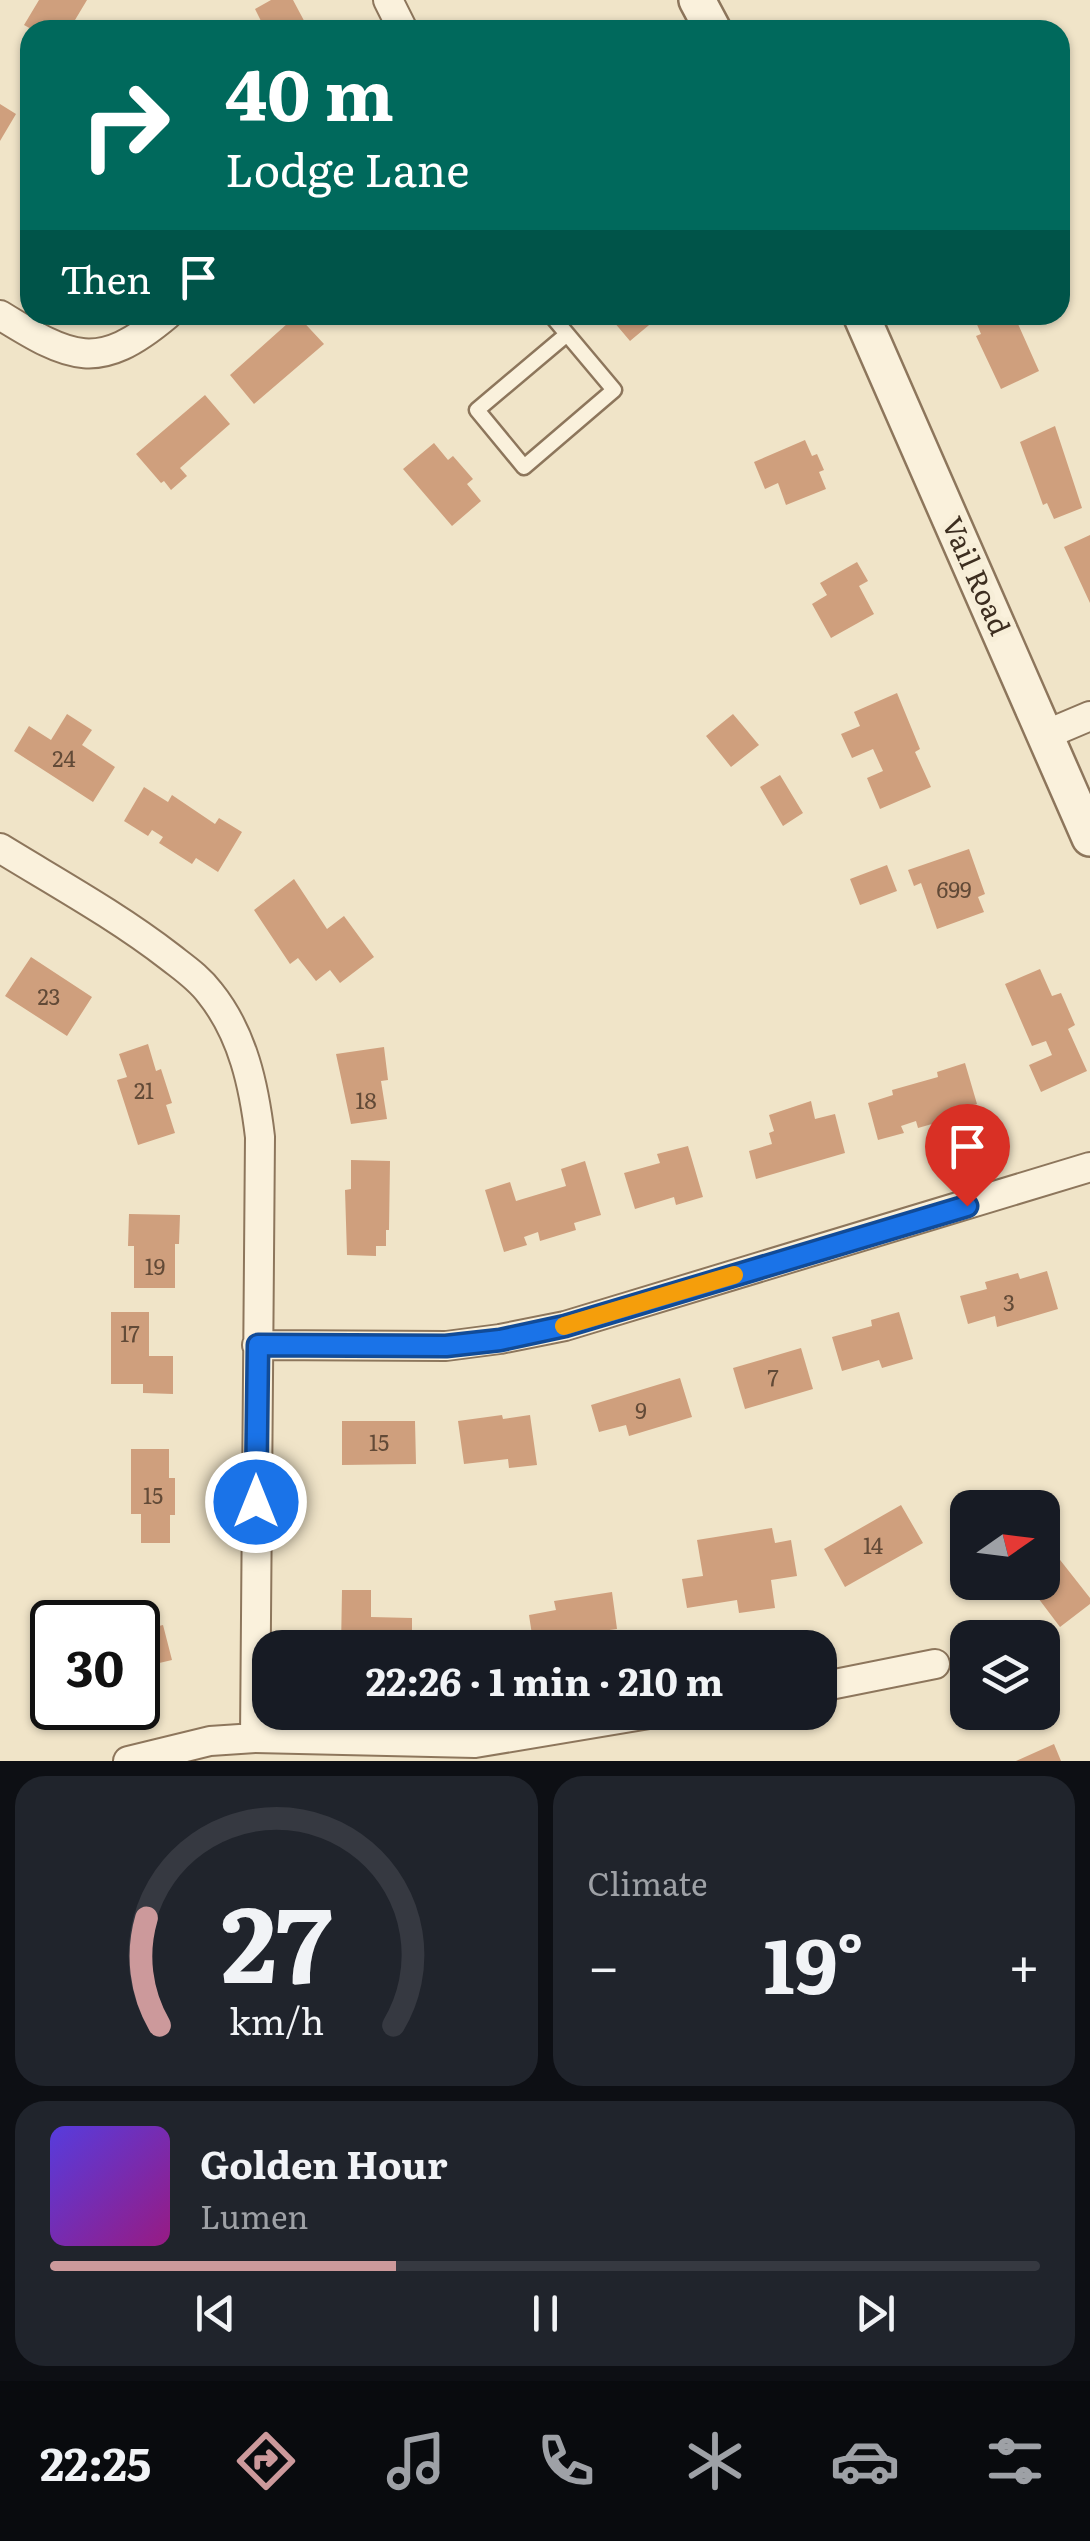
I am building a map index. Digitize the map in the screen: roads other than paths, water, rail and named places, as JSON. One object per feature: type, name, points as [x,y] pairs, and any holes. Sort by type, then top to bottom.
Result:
[{"type":"street","points":[[0,315],[49,345],[86,354],[124,346],[153,325]]},
{"type":"street","name":"Vail Road","points":[[865,325],[1090,838]]},
{"type":"street","points":[[1046,735],[1090,716]]},
{"type":"street","points":[[0,848],[142,935],[198,980],[231,1026],[246,1062],[256,1099],[260,1138],[255,1738]]},
{"type":"street","points":[[258,1345],[446,1346],[500,1340],[584,1320],[1090,1167]]},
{"type":"street","points":[[837,1684],[936,1664]]},
{"type":"street","points":[[128,1761],[210,1741],[255,1738],[475,1743],[553,1730]]},
{"type":"lane","points":[[558,325],[614,390],[524,466],[477,410],[566,335]]}]
